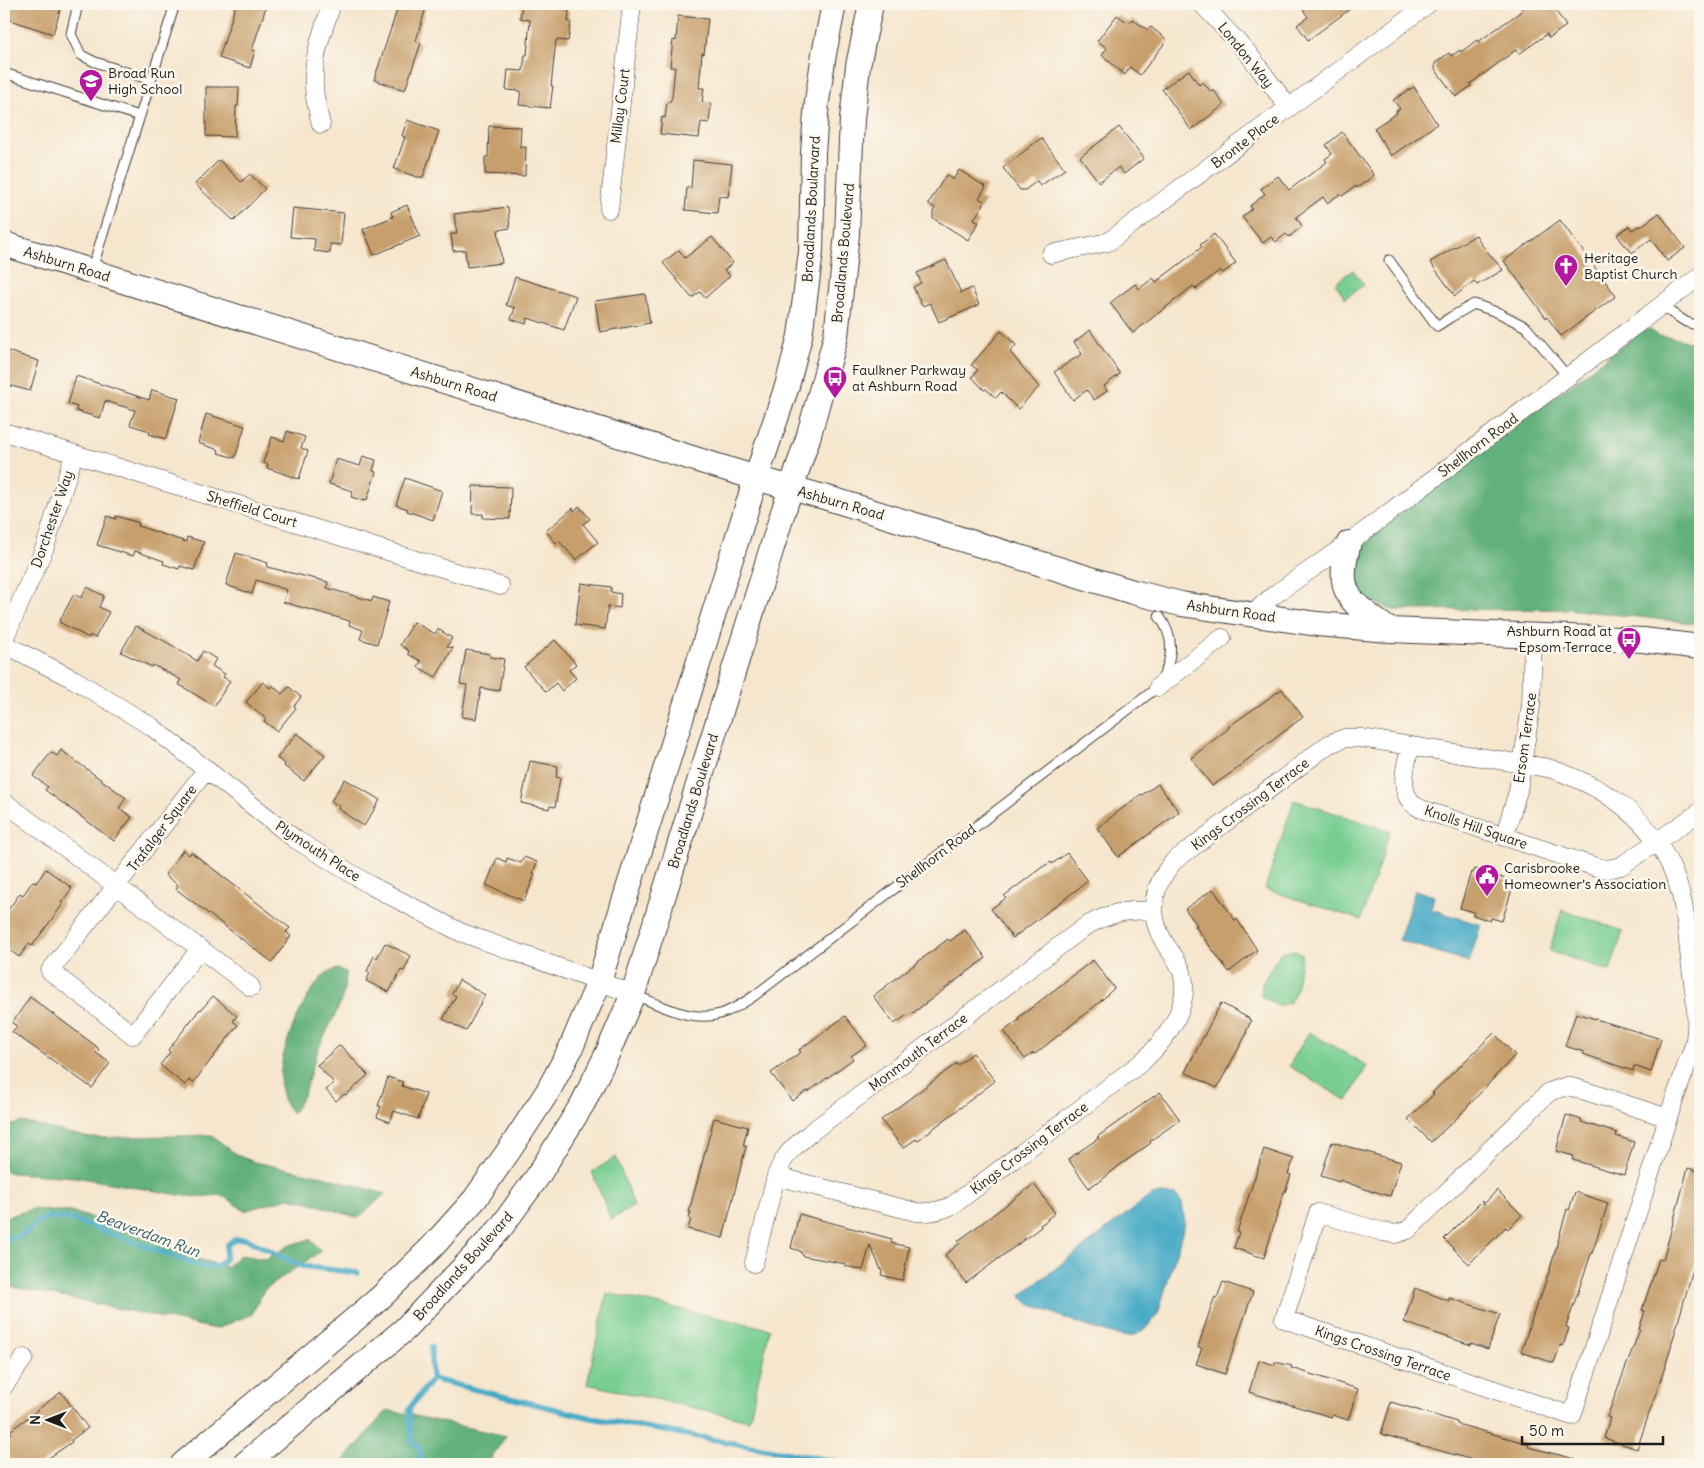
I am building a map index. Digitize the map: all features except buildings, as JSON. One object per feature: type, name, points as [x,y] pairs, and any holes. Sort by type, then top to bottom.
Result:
[{"type":"main road","name":"Broadlands Boularvard","points":[[756,478],[788,386],[800,336],[811,252],[817,101],[834,4]]},
{"type":"main road","name":"Broadlands Boulevard","points":[[245,1464],[405,1329],[499,1230],[538,1176],[583,1103],[633,994],[791,488],[811,430],[836,336],[847,234],[852,119],[858,66],[871,4]]},
{"type":"main road","name":"Ashburn Road","points":[[4,244],[756,478],[1133,592],[1181,604],[1317,624],[1389,630],[1643,640],[1700,647]]},
{"type":"main road","points":[[183,1464],[380,1298],[432,1247],[474,1199],[510,1150],[548,1091],[574,1042],[599,982],[756,478]]},
{"type":"main road","points":[[1349,544],[1344,563],[1344,580],[1348,594],[1354,605],[1389,630]]},
{"type":"street","points":[[321,124],[315,100],[314,76],[317,52],[332,4]]},
{"type":"street","name":"Millay Court","points":[[609,209],[632,4]]},
{"type":"street","name":"London Way","points":[[1202,4],[1247,52],[1289,108]]},
{"type":"street","name":"Bronte Place","points":[[1051,254],[1108,242],[1428,4]]},
{"type":"street","name":"Shellhorn Road","points":[[1257,615],[1261,606],[1274,595],[1349,544],[1700,276]]},
{"type":"street","name":"Sheffield Court","points":[[4,432],[500,586]]},
{"type":"street","name":"Dorchester Way","points":[[4,639],[45,547],[74,454]]},
{"type":"street","name":"Ersom Terrace","points":[[1504,837],[1518,791],[1531,706],[1533,637]]},
{"type":"street","name":"Shellhorn Road","points":[[1158,687],[1222,638]]},
{"type":"street","name":"Plymouth Place","points":[[4,644],[76,680],[152,727],[295,839],[370,885],[460,932],[633,994]]},
{"type":"street","name":"Kings Crossing Terrace","points":[[776,1176],[916,1212],[936,1212],[954,1205],[1142,1062],[1163,1040],[1181,1008],[1184,996],[1184,983],[1179,963],[1159,932],[1154,911],[1155,896],[1159,883],[1174,861],[1329,744],[1345,738],[1361,738],[1548,768],[1573,776],[1596,787],[1625,807],[1656,841],[1676,879],[1685,911],[1696,1014],[1695,1040],[1572,1416],[1284,1319],[1318,1213],[1383,1232],[1396,1234],[1408,1230],[1549,1092],[1567,1086],[1668,1118]]},
{"type":"street","name":"Knolls Hill Square","points":[[1410,746],[1404,778],[1405,790],[1411,802],[1421,809],[1596,867],[1608,869],[1621,866],[1700,812]]},
{"type":"street","name":"Trafalger Square","points":[[200,949],[133,1035],[50,971],[207,769]]},
{"type":"street","points":[[7,804],[251,986]]},
{"type":"street","name":"Monmouth Terrace","points":[[754,1263],[776,1176],[789,1151],[814,1130],[1086,926],[1102,917],[1119,912],[1136,910],[1154,911]]},
{"type":"street","points":[[4,1386],[24,1358]]},
{"type":"lane","points":[[78,4],[71,34],[81,55],[96,62],[151,80]]},
{"type":"lane","points":[[91,272],[175,4]]},
{"type":"lane","points":[[4,73],[139,116]]},
{"type":"lane","points":[[1389,260],[1438,326],[1474,304],[1499,313],[1526,327],[1568,377]]},
{"type":"lane","points":[[1661,306],[1686,322],[1700,326]]},
{"type":"lane","points":[[1158,687],[1166,673],[1170,659],[1170,642],[1166,626],[1159,616]]},
{"type":"lane","name":"Shellhorn Road","points":[[633,994],[678,1013],[700,1016],[718,1015],[733,1009],[754,996],[1158,687]]},
{"type":"green space","points":[[1353,270],[1364,285],[1345,298],[1335,283]]},
{"type":"green space","points":[[1649,329],[1659,336],[1671,337],[1700,345],[1700,624],[1567,609],[1393,610],[1364,599],[1356,575],[1361,548],[1374,534],[1640,332]]},
{"type":"green space","points":[[1294,800],[1390,831],[1361,920],[1265,889]]},
{"type":"green space","points":[[1562,910],[1623,931],[1610,971],[1549,951]]},
{"type":"green space","points":[[1295,950],[1302,954],[1296,991],[1290,1002],[1278,1006],[1261,996],[1262,983],[1280,953]]},
{"type":"green space","points":[[337,969],[346,972],[345,985],[339,1006],[320,1045],[301,1100],[292,1113],[283,1100],[280,1083],[287,1043],[294,1023],[314,988],[324,975]]},
{"type":"green space","points":[[1309,1032],[1367,1066],[1347,1101],[1289,1066]]},
{"type":"green space","points":[[22,1122],[90,1138],[211,1135],[237,1155],[254,1162],[323,1176],[385,1194],[358,1218],[309,1202],[289,1198],[244,1211],[220,1195],[197,1197],[179,1195],[75,1177],[4,1171],[4,1128]]},
{"type":"green space","points":[[616,1157],[634,1206],[611,1220],[592,1172]]},
{"type":"green space","points":[[32,1209],[71,1212],[113,1224],[187,1256],[226,1267],[240,1255],[266,1259],[290,1245],[310,1239],[321,1251],[264,1290],[252,1314],[216,1329],[4,1285],[4,1218]]},
{"type":"green space","points":[[607,1293],[770,1329],[749,1420],[587,1384]]},
{"type":"green space","points":[[387,1410],[506,1436],[487,1464],[341,1464]]},
{"type":"water","points":[[1415,890],[1434,896],[1431,909],[1481,925],[1469,962],[1399,940]]},
{"type":"water","points":[[1151,1195],[1176,1195],[1182,1203],[1185,1223],[1157,1317],[1140,1333],[1133,1336],[1125,1336],[1098,1330],[1030,1304],[1022,1298],[1021,1295]]},
{"type":"waterway","name":"Beaverdam Run","points":[[4,1240],[23,1235],[37,1222],[50,1217],[74,1220],[200,1266],[218,1266],[225,1259],[227,1245],[235,1239],[246,1239],[302,1266],[358,1273]]},
{"type":"waterway","name":"Beaverdam Run","points":[[420,1464],[422,1463],[419,1448],[412,1442],[409,1409],[432,1379],[431,1347]]},
{"type":"waterway","points":[[432,1379],[592,1418],[851,1464]]},
{"type":"place","name":"Broad Run High School","points":[[91,102]]},
{"type":"place","name":"Heritage Baptist Church","points":[[1566,287]]},
{"type":"place","name":"Faulkner Parkway at Ashburn Road","points":[[835,399]]},
{"type":"place","name":"Ashburn Road at Epsom Terrace","points":[[1629,660]]},
{"type":"place","name":"Carisbrooke Homeowner’s Association","points":[[1487,897]]}]
